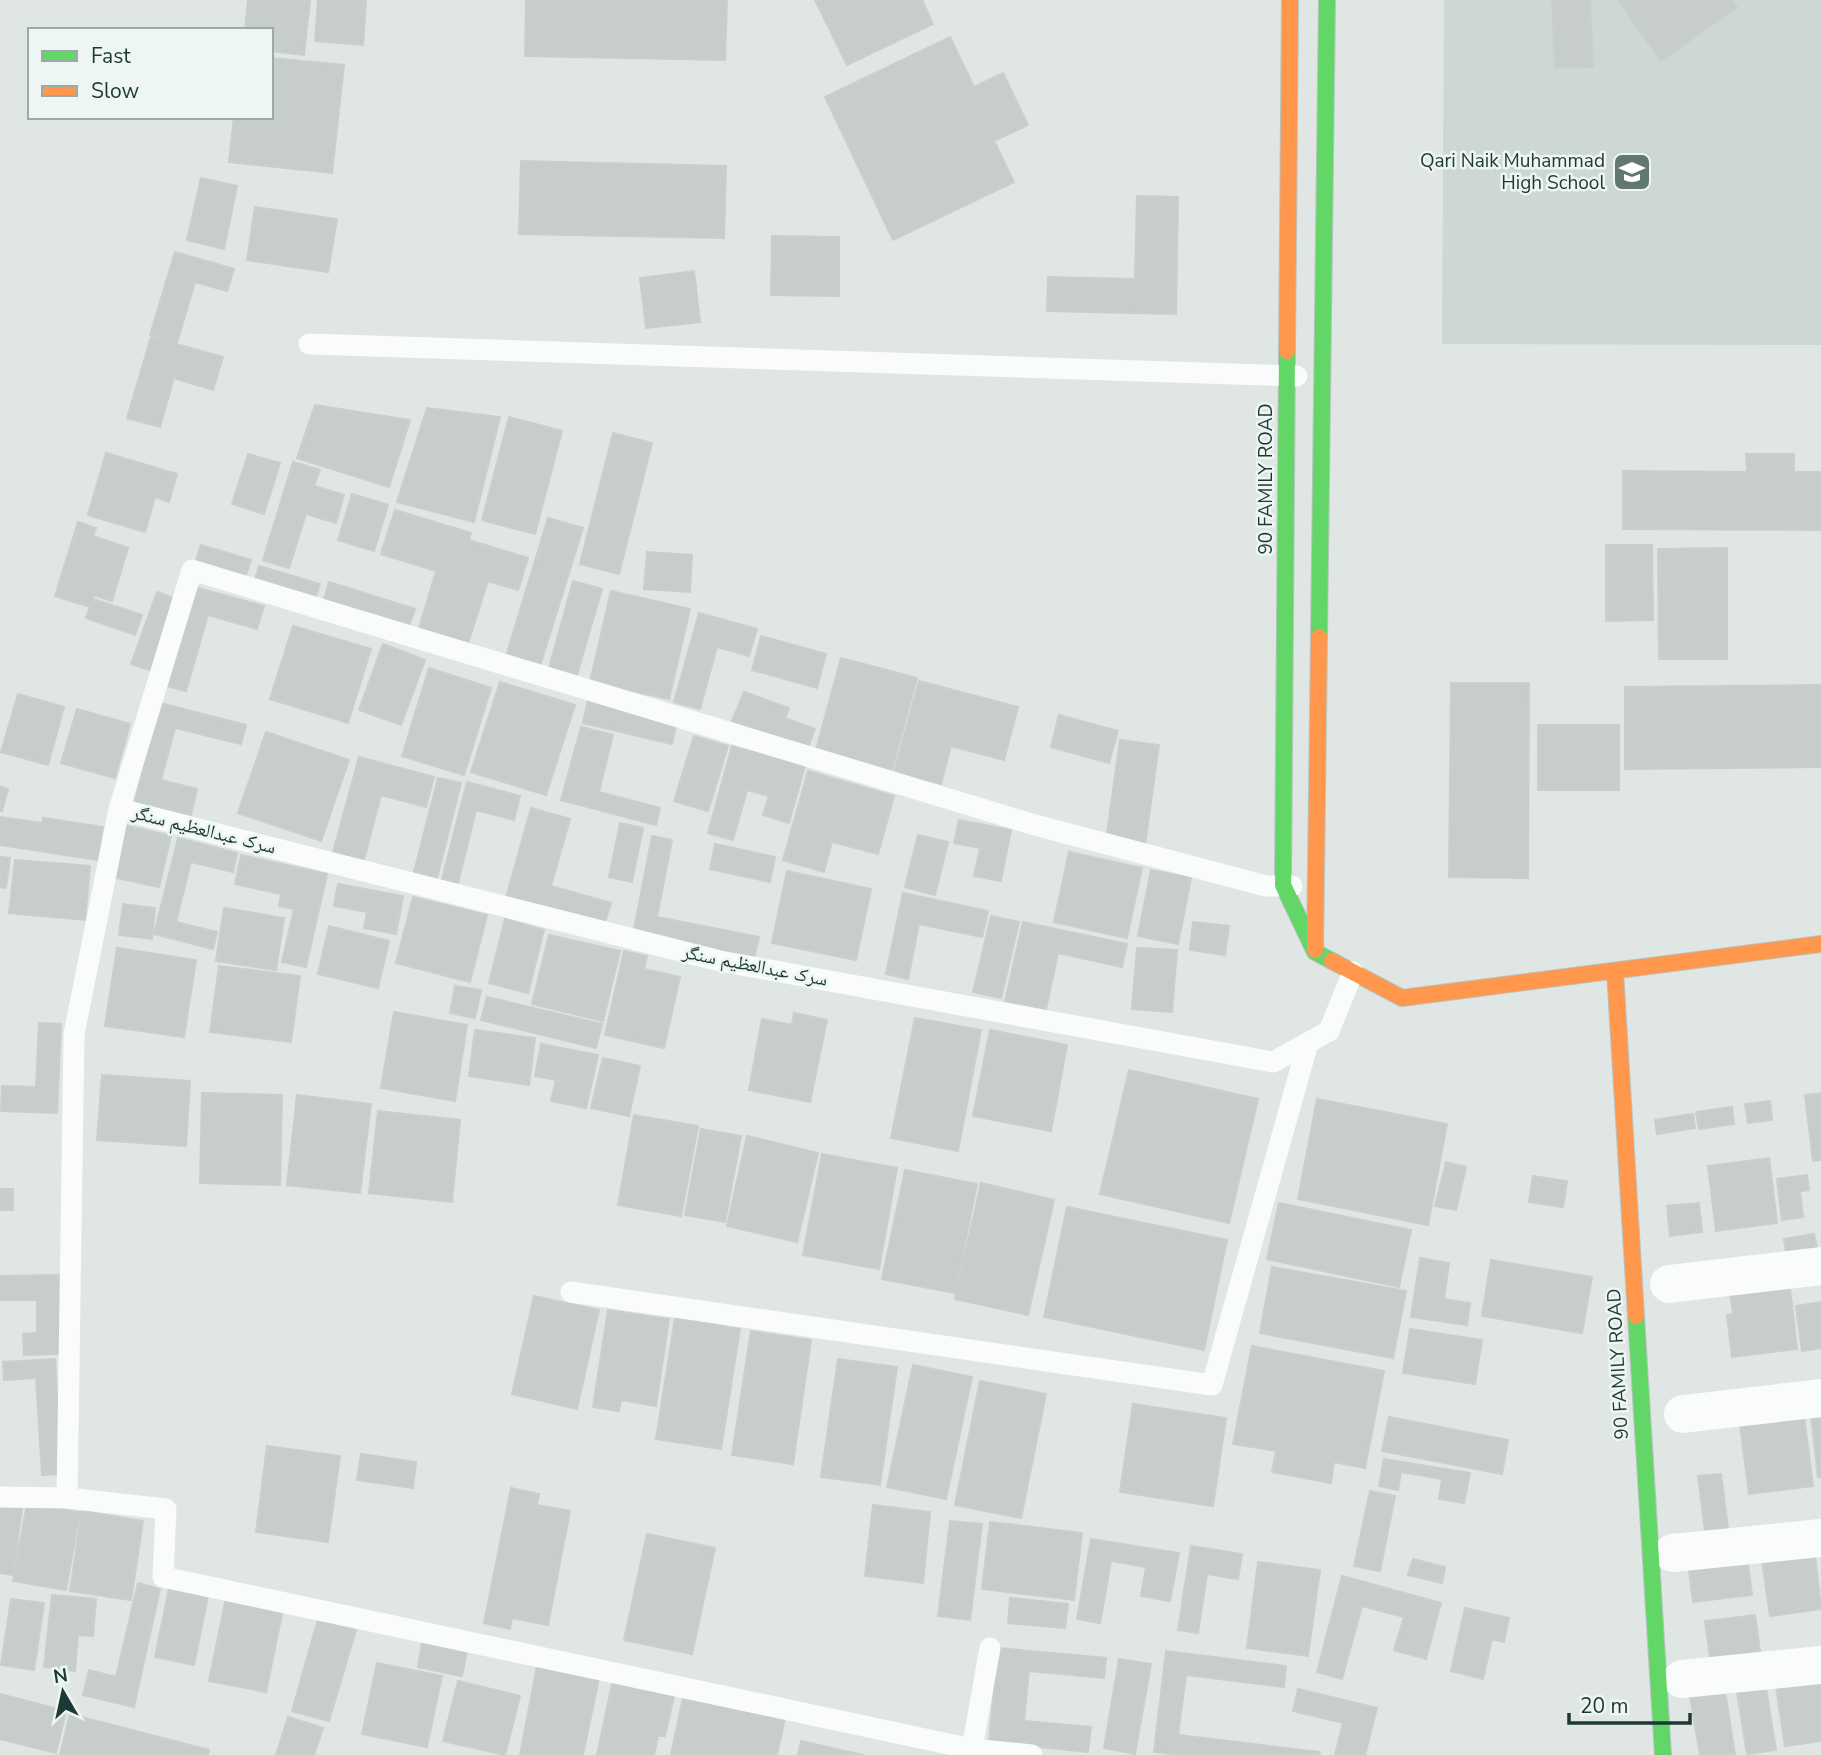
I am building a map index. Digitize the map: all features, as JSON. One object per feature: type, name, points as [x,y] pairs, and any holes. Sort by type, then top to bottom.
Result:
[{"type":"street","name":"90 FAMILY ROAD","points":[[1290,0],[1283,885],[1315,952]]},
{"type":"street","points":[[1327,0],[1318,888],[1315,952],[1402,999],[1821,944]]},
{"type":"street","name":"90 FAMILY ROAD","points":[[1615,971],[1662,1755]]},
{"type":"street","points":[[1669,1284],[1821,1266]]},
{"type":"street","points":[[1683,1414],[1821,1398]]},
{"type":"street","points":[[1673,1553],[1821,1538]]},
{"type":"street","points":[[1682,1679],[1821,1665]]},
{"type":"lane","points":[[309,344],[1324,376]]},
{"type":"lane","points":[[67,1498],[74,1034],[119,809],[192,570],[1035,825],[1266,886],[1318,888]]},
{"type":"lane","name":"سرک عبدالعظیم سنگر","points":[[119,809],[720,961],[1273,1062],[1329,1031],[1353,972]]},
{"type":"lane","points":[[571,1292],[1212,1385],[1308,1043]]},
{"type":"lane","points":[[0,1497],[67,1498],[166,1509],[163,1577],[972,1749],[1032,1755]]},
{"type":"lane","points":[[972,1749],[990,1648]]},
{"type":"shaded area","name":"Qari Naik Muhammad High School","points":[[1444,0],[1821,0],[1821,345],[1442,344]]},
{"type":"building","points":[[248,0],[310,0],[304,55],[273,51],[273,28],[245,28]]},
{"type":"building","points":[[318,0],[366,0],[363,45],[315,41]]},
{"type":"building","points":[[526,0],[727,0],[725,60],[525,56]]},
{"type":"building","points":[[815,0],[922,0],[933,24],[847,65]]},
{"type":"building","points":[[1552,0],[1590,0],[1593,67],[1555,68]]},
{"type":"building","points":[[1618,0],[1732,0],[1737,7],[1661,61]]},
{"type":"building","points":[[950,37],[974,87],[1003,73],[1028,125],[994,141],[1014,182],[893,240],[825,97]]},
{"type":"building","points":[[273,58],[344,65],[332,173],[229,162],[234,119],[273,119]]},
{"type":"building","points":[[521,161],[726,166],[724,238],[519,234]]},
{"type":"building","points":[[201,178],[237,186],[224,249],[187,240]]},
{"type":"building","points":[[1137,196],[1178,197],[1176,314],[1047,311],[1048,277],[1135,279]]},
{"type":"building","points":[[255,207],[337,219],[328,272],[247,260]]},
{"type":"building","points":[[772,236],[839,237],[839,296],[771,295]]},
{"type":"building","points":[[175,252],[234,269],[227,291],[195,282],[177,343],[150,335]]},
{"type":"building","points":[[694,271],[700,322],[646,328],[640,278]]},
{"type":"building","points":[[151,337],[223,357],[213,390],[174,378],[160,427],[127,418]]},
{"type":"building","points":[[315,405],[410,420],[389,487],[297,458]]},
{"type":"building","points":[[427,408],[500,417],[474,522],[397,502]]},
{"type":"building","points":[[509,417],[562,431],[535,534],[482,520]]},
{"type":"building","points":[[613,433],[652,443],[619,574],[580,564]]},
{"type":"building","points":[[106,453],[177,474],[169,502],[155,497],[145,532],[88,515]]},
{"type":"building","points":[[248,454],[280,463],[264,514],[232,504]]},
{"type":"building","points":[[1746,454],[1794,454],[1794,472],[1821,472],[1821,530],[1623,529],[1623,471],[1747,472]]},
{"type":"building","points":[[293,462],[320,470],[314,486],[344,495],[336,523],[306,514],[289,568],[263,560]]},
{"type":"building","points":[[352,494],[388,505],[374,551],[338,540]]},
{"type":"building","points":[[395,510],[471,533],[438,641],[417,635],[436,571],[381,554]]},
{"type":"building","points":[[548,518],[583,528],[540,666],[506,656]]},
{"type":"building","points":[[78,522],[96,528],[93,536],[128,548],[112,601],[94,595],[90,607],[55,596]]},
{"type":"building","points":[[469,540],[528,558],[518,590],[488,581],[466,650],[438,641]]},
{"type":"building","points":[[201,545],[251,560],[245,578],[195,563]]},
{"type":"building","points":[[1606,545],[1652,545],[1653,620],[1606,621]]},
{"type":"building","points":[[1727,548],[1727,659],[1659,659],[1658,549]]},
{"type":"building","points":[[647,552],[692,555],[690,592],[644,589]]},
{"type":"building","points":[[259,566],[320,584],[314,602],[254,584]]},
{"type":"building","points":[[573,581],[602,589],[577,675],[549,668]]},
{"type":"building","points":[[329,582],[415,609],[407,632],[322,607]]},
{"type":"building","points":[[194,587],[264,606],[257,629],[208,615],[186,691],[167,686]]},
{"type":"building","points":[[611,591],[690,609],[669,699],[590,682]]},
{"type":"building","points":[[157,592],[179,600],[153,671],[131,664]]},
{"type":"building","points":[[93,599],[142,615],[135,635],[86,618]]},
{"type":"building","points":[[699,613],[757,629],[749,656],[717,647],[700,709],[674,702]]},
{"type":"building","points":[[293,626],[371,649],[348,723],[270,699]]},
{"type":"building","points":[[761,636],[826,654],[817,688],[752,670]]},
{"type":"building","points":[[383,644],[425,660],[401,725],[359,710]]},
{"type":"building","points":[[841,658],[917,678],[892,770],[816,750]]},
{"type":"building","points":[[429,668],[491,688],[464,775],[402,756]]},
{"type":"building","points":[[919,681],[1018,707],[1004,760],[951,746],[941,784],[894,772]]},
{"type":"building","points":[[500,682],[575,705],[546,795],[471,772]]},
{"type":"building","points":[[1451,683],[1529,683],[1528,878],[1449,877]]},
{"type":"building","points":[[1821,685],[1821,767],[1625,769],[1625,687]]},
{"type":"building","points":[[744,692],[789,708],[785,718],[815,729],[807,750],[732,721]]},
{"type":"building","points":[[18,694],[64,707],[48,765],[1,752]]},
{"type":"building","points":[[588,700],[677,721],[672,744],[583,723]]},
{"type":"building","points":[[160,703],[246,725],[241,744],[175,728],[161,780],[197,789],[191,815],[135,801]]},
{"type":"building","points":[[77,709],[130,724],[115,778],[61,763]]},
{"type":"building","points":[[1059,715],[1118,731],[1109,763],[1051,747]]},
{"type":"building","points":[[1538,725],[1619,725],[1619,790],[1538,790]]},
{"type":"building","points":[[581,727],[613,735],[599,792],[660,808],[656,825],[561,800]]},
{"type":"building","points":[[266,732],[349,760],[321,841],[238,813]]},
{"type":"building","points":[[694,736],[728,746],[708,811],[674,801]]},
{"type":"building","points":[[1120,740],[1159,745],[1145,845],[1106,840]]},
{"type":"building","points":[[732,746],[805,766],[789,823],[763,815],[769,796],[747,790],[733,840],[708,833]]},
{"type":"building","points":[[359,757],[434,777],[426,807],[381,795],[363,864],[332,856]]},
{"type":"building","points":[[808,771],[894,796],[878,854],[832,842],[824,872],[783,860]]},
{"type":"building","points":[[438,778],[461,783],[437,878],[414,872]]},
{"type":"building","points":[[467,782],[520,796],[514,820],[476,810],[458,883],[442,879]]},
{"type":"building","points":[[0,786],[8,789],[2,811],[0,811]]},
{"type":"building","points":[[531,808],[570,819],[551,886],[611,903],[604,925],[506,898]]},
{"type":"building","points":[[0,817],[42,823],[43,818],[103,827],[98,860],[0,845]]},
{"type":"building","points":[[959,820],[1011,830],[1001,881],[974,876],[980,848],[954,843]]},
{"type":"building","points":[[620,823],[643,828],[632,882],[609,877]]},
{"type":"building","points":[[124,825],[171,836],[159,887],[112,877]]},
{"type":"building","points":[[918,835],[948,842],[935,895],[905,887]]},
{"type":"building","points":[[652,836],[672,840],[657,917],[759,937],[754,959],[633,935]]},
{"type":"building","points":[[178,838],[237,853],[233,872],[191,862],[176,922],[217,932],[213,949],[154,934]]},
{"type":"building","points":[[715,844],[775,857],[770,882],[710,869]]},
{"type":"building","points":[[1069,852],[1142,868],[1127,938],[1054,922]]},
{"type":"building","points":[[241,855],[327,874],[306,967],[282,962],[294,909],[279,906],[281,894],[235,884]]},
{"type":"building","points":[[0,857],[10,858],[6,888],[0,887]]},
{"type":"building","points":[[15,860],[90,866],[85,920],[9,913]]},
{"type":"building","points":[[1151,870],[1191,878],[1178,944],[1138,936]]},
{"type":"building","points":[[787,871],[871,889],[856,960],[772,943]]},
{"type":"building","points":[[338,884],[403,896],[396,934],[364,928],[367,912],[334,906]]},
{"type":"building","points":[[903,893],[988,911],[982,937],[919,924],[908,979],[886,974]]},
{"type":"building","points":[[413,897],[487,915],[470,982],[396,963]]},
{"type":"building","points":[[123,904],[155,908],[152,939],[119,935]]},
{"type":"building","points":[[224,908],[284,918],[276,970],[216,961]]},
{"type":"building","points":[[991,916],[1019,922],[1001,998],[973,992]]},
{"type":"building","points":[[505,919],[544,930],[528,993],[489,983]]},
{"type":"building","points":[[1023,922],[1127,944],[1122,967],[1058,953],[1046,1009],[1005,1001]]},
{"type":"building","points":[[1193,922],[1229,926],[1225,955],[1190,950]]},
{"type":"building","points":[[329,926],[389,941],[378,988],[318,974]]},
{"type":"building","points":[[549,935],[620,951],[603,1021],[532,1004]]},
{"type":"building","points":[[117,948],[196,960],[184,1037],[105,1026]]},
{"type":"building","points":[[1137,948],[1177,950],[1172,1012],[1132,1009]]},
{"type":"building","points":[[624,951],[647,956],[644,969],[680,977],[664,1048],[605,1035]]},
{"type":"building","points":[[219,966],[300,976],[291,1042],[210,1032]]},
{"type":"building","points":[[455,986],[481,990],[475,1018],[450,1013]]},
{"type":"building","points":[[487,997],[602,1024],[596,1048],[481,1020]]},
{"type":"building","points":[[394,1012],[467,1025],[455,1101],[381,1088]]},
{"type":"building","points":[[794,1013],[827,1020],[810,1102],[749,1090],[762,1019],[792,1025]]},
{"type":"building","points":[[915,1018],[981,1030],[958,1151],[891,1138]]},
{"type":"building","points":[[39,1023],[61,1024],[57,1113],[1,1111],[2,1086],[36,1087]]},
{"type":"building","points":[[475,1030],[535,1038],[529,1085],[469,1076]]},
{"type":"building","points":[[990,1030],[1067,1045],[1051,1131],[973,1116]]},
{"type":"building","points":[[541,1044],[598,1055],[586,1108],[551,1101],[556,1080],[535,1076]]},
{"type":"building","points":[[603,1058],[640,1066],[629,1116],[591,1108]]},
{"type":"building","points":[[1129,1070],[1258,1099],[1229,1223],[1100,1194]]},
{"type":"building","points":[[102,1075],[190,1081],[186,1146],[97,1140]]},
{"type":"building","points":[[202,1093],[282,1095],[280,1185],[200,1183]]},
{"type":"building","points":[[1821,1093],[1821,1160],[1813,1161],[1805,1095]]},
{"type":"building","points":[[297,1095],[371,1104],[360,1193],[287,1185]]},
{"type":"building","points":[[1317,1099],[1447,1124],[1428,1225],[1298,1199]]},
{"type":"building","points":[[1770,1101],[1772,1120],[1748,1123],[1745,1104]]},
{"type":"building","points":[[1732,1107],[1734,1124],[1699,1129],[1696,1112]]},
{"type":"building","points":[[378,1111],[460,1120],[452,1202],[369,1193]]},
{"type":"building","points":[[1693,1114],[1695,1128],[1657,1134],[1655,1120]]},
{"type":"building","points":[[634,1115],[698,1126],[681,1216],[618,1205]]},
{"type":"building","points":[[701,1129],[741,1136],[725,1222],[685,1215]]},
{"type":"building","points":[[747,1136],[818,1153],[797,1242],[727,1226]]},
{"type":"building","points":[[822,1154],[897,1168],[879,1269],[803,1255]]},
{"type":"building","points":[[1769,1158],[1777,1223],[1716,1231],[1708,1166]]},
{"type":"building","points":[[1446,1162],[1466,1167],[1456,1210],[1435,1206]]},
{"type":"building","points":[[905,1170],[977,1184],[955,1293],[882,1279]]},
{"type":"building","points":[[1807,1175],[1809,1190],[1800,1191],[1803,1217],[1782,1220],[1777,1179]]},
{"type":"building","points":[[1533,1176],[1567,1181],[1563,1207],[1529,1202]]},
{"type":"building","points":[[981,1183],[1054,1200],[1028,1315],[955,1299]]},
{"type":"building","points":[[0,1189],[13,1189],[13,1210],[0,1210]]},
{"type":"building","points":[[1279,1203],[1411,1230],[1399,1287],[1267,1259]]},
{"type":"building","points":[[1699,1203],[1702,1232],[1670,1236],[1667,1206]]},
{"type":"building","points":[[1067,1207],[1227,1240],[1204,1350],[1044,1317]]},
{"type":"building","points":[[1814,1234],[1818,1253],[1787,1258],[1784,1239]]},
{"type":"building","points":[[1420,1258],[1449,1263],[1444,1299],[1470,1303],[1467,1325],[1411,1317]]},
{"type":"building","points":[[1491,1260],[1592,1277],[1582,1333],[1482,1316]]},
{"type":"building","points":[[1272,1267],[1406,1291],[1393,1358],[1260,1333]]},
{"type":"building","points":[[59,1275],[61,1354],[24,1355],[23,1334],[37,1333],[37,1300],[0,1300],[0,1276]]},
{"type":"building","points":[[1789,1279],[1797,1349],[1732,1357],[1727,1315],[1733,1314],[1729,1287]]},
{"type":"building","points":[[534,1296],[599,1310],[577,1409],[512,1394]]},
{"type":"building","points":[[1821,1302],[1821,1348],[1802,1351],[1796,1306]]},
{"type":"building","points":[[608,1310],[669,1319],[656,1406],[621,1400],[619,1411],[593,1407]]},
{"type":"building","points":[[675,1318],[740,1329],[721,1449],[656,1439]]},
{"type":"building","points":[[1410,1329],[1482,1340],[1475,1384],[1403,1373]]},
{"type":"building","points":[[751,1331],[811,1340],[793,1464],[732,1455]]},
{"type":"building","points":[[1252,1346],[1384,1371],[1365,1468],[1334,1462],[1331,1483],[1272,1472],[1276,1451],[1233,1444]]},
{"type":"building","points":[[55,1359],[62,1474],[42,1475],[36,1378],[4,1380],[3,1362]]},
{"type":"building","points":[[838,1359],[897,1367],[880,1485],[821,1477]]},
{"type":"building","points":[[913,1365],[972,1377],[946,1499],[887,1487]]},
{"type":"building","points":[[980,1381],[1046,1394],[1021,1518],[955,1505]]},
{"type":"building","points":[[1133,1404],[1226,1418],[1213,1506],[1120,1492]]},
{"type":"building","points":[[1821,1414],[1821,1477],[1818,1477],[1811,1415]]},
{"type":"building","points":[[1804,1416],[1813,1486],[1749,1494],[1740,1425]]},
{"type":"building","points":[[1389,1417],[1508,1440],[1502,1474],[1382,1451]]},
{"type":"building","points":[[267,1446],[340,1456],[328,1542],[256,1532]]},
{"type":"building","points":[[361,1454],[416,1462],[413,1488],[357,1480]]},
{"type":"building","points":[[1384,1459],[1470,1473],[1464,1503],[1439,1499],[1442,1479],[1401,1472],[1398,1490],[1379,1486]]},
{"type":"building","points":[[1721,1474],[1728,1528],[1705,1531],[1698,1476]]},
{"type":"building","points":[[511,1488],[539,1494],[537,1505],[570,1511],[548,1625],[512,1618],[510,1629],[484,1623]]},
{"type":"building","points":[[1370,1491],[1395,1496],[1380,1571],[1354,1566]]},
{"type":"building","points":[[27,1504],[80,1512],[66,1590],[13,1581]]},
{"type":"building","points":[[0,1505],[22,1508],[13,1575],[0,1573]]},
{"type":"building","points":[[873,1505],[930,1512],[923,1583],[865,1576]]},
{"type":"building","points":[[82,1511],[143,1521],[131,1600],[70,1591]]},
{"type":"building","points":[[950,1521],[982,1524],[970,1620],[938,1616]]},
{"type":"building","points":[[990,1522],[1082,1533],[1074,1600],[982,1589]]},
{"type":"building","points":[[647,1534],[715,1548],[692,1654],[624,1640]]},
{"type":"building","points":[[1091,1539],[1179,1553],[1170,1601],[1141,1596],[1146,1567],[1111,1561],[1100,1623],[1077,1619]]},
{"type":"building","points":[[1191,1546],[1242,1554],[1238,1579],[1207,1574],[1198,1633],[1178,1630]]},
{"type":"building","points":[[1814,1546],[1821,1609],[1770,1616],[1761,1554]]},
{"type":"building","points":[[1747,1556],[1752,1595],[1693,1602],[1688,1563]]},
{"type":"building","points":[[1413,1559],[1445,1567],[1442,1583],[1408,1575]]},
{"type":"building","points":[[1258,1562],[1320,1570],[1308,1656],[1247,1648]]},
{"type":"building","points":[[1342,1576],[1441,1603],[1426,1659],[1394,1650],[1404,1617],[1362,1606],[1342,1679],[1317,1672]]},
{"type":"building","points":[[138,1583],[160,1589],[134,1707],[83,1695],[89,1670],[116,1677]]},
{"type":"building","points":[[169,1589],[208,1596],[194,1665],[155,1657]]},
{"type":"building","points":[[52,1595],[96,1599],[93,1636],[78,1635],[75,1671],[44,1667]]},
{"type":"building","points":[[226,1598],[283,1609],[266,1692],[209,1681]]},
{"type":"building","points":[[1010,1598],[1068,1604],[1065,1628],[1008,1623]]},
{"type":"building","points":[[11,1599],[44,1603],[34,1670],[1,1665]]},
{"type":"building","points":[[1465,1608],[1509,1618],[1504,1642],[1492,1639],[1483,1679],[1451,1671]]},
{"type":"building","points":[[1755,1615],[1760,1651],[1710,1658],[1705,1621]]},
{"type":"building","points":[[318,1619],[356,1630],[329,1721],[292,1711]]},
{"type":"building","points":[[422,1643],[467,1651],[462,1676],[418,1667]]},
{"type":"building","points":[[998,1648],[1106,1658],[1104,1678],[1029,1671],[1024,1721],[1091,1727],[1088,1752],[989,1742]]},
{"type":"building","points":[[1166,1651],[1286,1666],[1284,1687],[1186,1675],[1178,1735],[1320,1752],[1319,1755],[1178,1755],[1154,1752]]},
{"type":"building","points":[[1119,1659],[1151,1664],[1135,1754],[1104,1748]]},
{"type":"building","points":[[377,1663],[442,1676],[427,1747],[362,1734]]},
{"type":"building","points":[[537,1666],[599,1678],[583,1755],[520,1755]]},
{"type":"building","points":[[1821,1673],[1821,1741],[1785,1746],[1775,1679]]},
{"type":"building","points":[[613,1679],[675,1692],[665,1736],[658,1736],[654,1755],[597,1755]]},
{"type":"building","points":[[458,1681],[520,1696],[505,1755],[443,1741]]},
{"type":"building","points":[[1766,1688],[1776,1750],[1747,1754],[1737,1692]]},
{"type":"building","points":[[1298,1689],[1377,1708],[1365,1755],[1335,1755],[1343,1723],[1293,1711]]},
{"type":"building","points":[[1725,1691],[1735,1755],[1700,1755],[1690,1696]]},
{"type":"building","points":[[684,1693],[786,1713],[777,1755],[671,1755]]},
{"type":"building","points":[[0,1694],[66,1711],[56,1753],[0,1739]]},
{"type":"building","points":[[70,1714],[209,1750],[208,1755],[60,1755]]},
{"type":"building","points":[[288,1717],[323,1728],[314,1755],[276,1755]]},
{"type":"building","points":[[801,1741],[863,1755],[798,1755]]},
{"type":"traffic: fast","points":[[1319,637],[1327,0]]},
{"type":"traffic: fast","points":[[1287,351],[1283,885],[1315,952],[1332,961]]},
{"type":"traffic: fast","points":[[1636,1316],[1663,1755]]},
{"type":"traffic: slow","points":[[1287,351],[1290,0]]},
{"type":"traffic: slow","points":[[1315,950],[1319,637]]},
{"type":"traffic: slow","points":[[1332,961],[1402,998],[1821,944]]},
{"type":"traffic: slow","points":[[1615,971],[1636,1316]]},
{"type":"place","name":"Qari Naik Muhammad High School","points":[[1632,172]]}]
